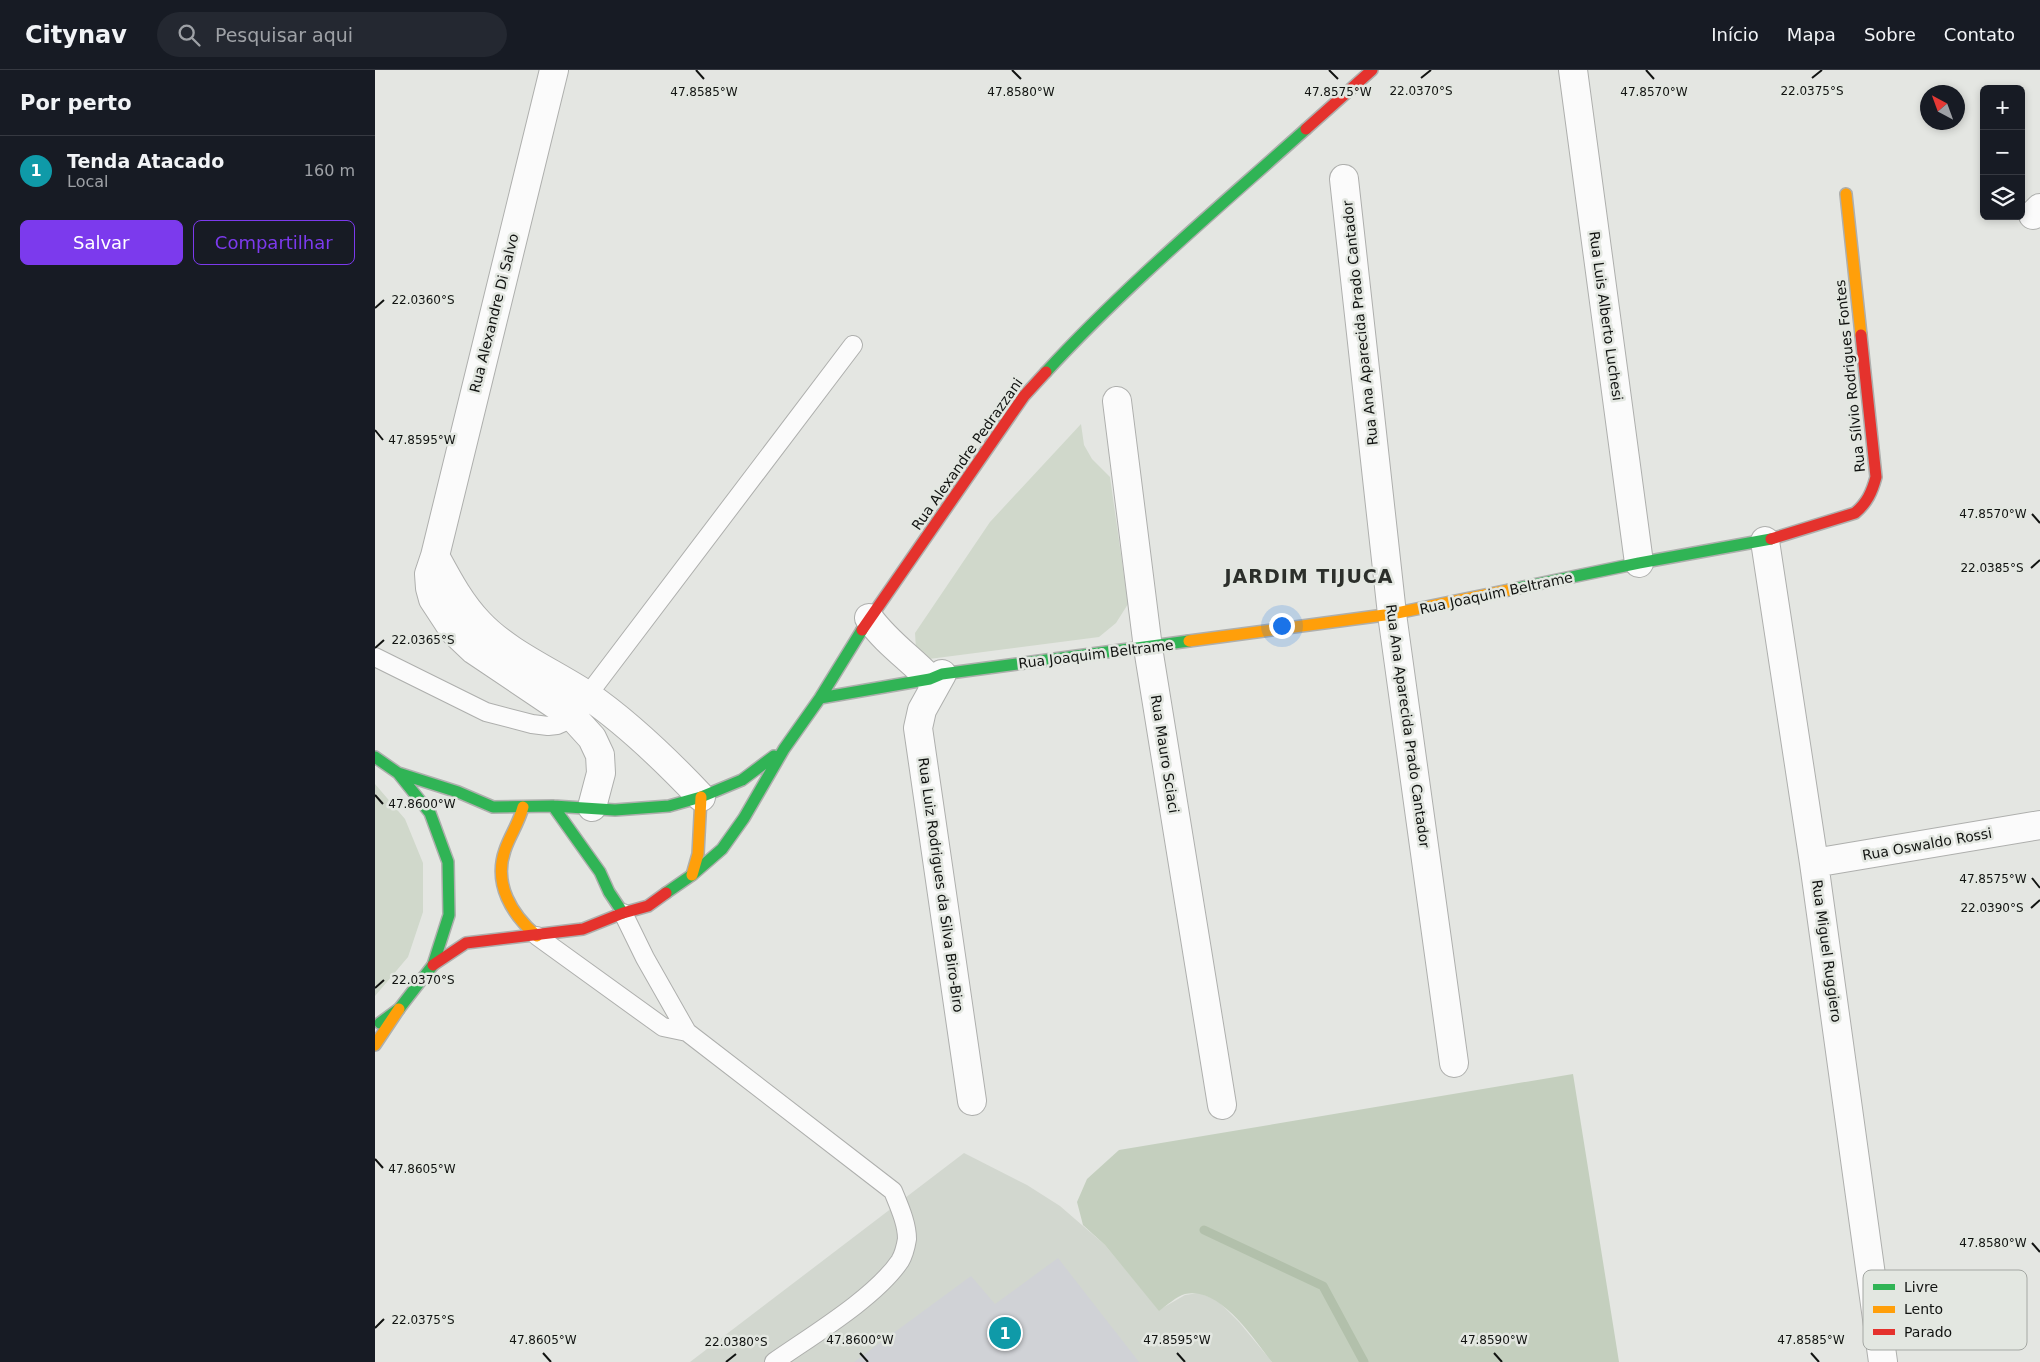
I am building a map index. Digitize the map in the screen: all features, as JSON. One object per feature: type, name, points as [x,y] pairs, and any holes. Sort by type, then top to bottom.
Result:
[{"type":"main road","name":"Rua Alexandre Pedrazzani","points":[[433,965],[466,943],[501,937],[537,936],[583,929],[623,913],[648,906],[692,876],[722,849],[743,818],[784,749],[820,698],[869,618],[1023,396],[1079,334],[1372,70]]},
{"type":"main road","name":"Rua Sílvio Rodrigues Fontes","points":[[1765,541],[1855,513],[1870,498],[1876,477],[1846,194]]},
{"type":"main road","name":"Rua Joaquim Beltrame","points":[[820,698],[936,677],[1392,614],[1639,563],[1765,541]]},
{"type":"main road","name":"Rua Alexandre Pedrazzani","points":[[398,773],[458,792],[493,807],[553,806],[592,807],[615,810],[669,806],[701,796],[742,780],[784,749]]},
{"type":"main road","points":[[375,757],[398,773],[430,813],[448,862],[449,915],[433,965],[399,1009],[375,1045]]},
{"type":"main road","points":[[692,876],[698,854],[701,796]]},
{"type":"main road","points":[[553,806],[587,852],[623,913]]},
{"type":"main road","points":[[523,807],[516,828],[509,839],[500,869],[509,904],[518,919],[537,936]]},
{"type":"main road","points":[[375,1027],[399,1009]]},
{"type":"street","name":"Rua Alexandre Di Salvo","points":[[554,70],[435,556],[450,585],[465,607],[480,624],[580,706],[659,753],[701,796]]},
{"type":"street","name":"Rua Luis Alberto Luchesi","points":[[1573,70],[1639,563]]},
{"type":"street","name":"Rua Ana Aparecida Prado Cantador","points":[[1344,179],[1392,614],[1454,1063]]},
{"type":"street","name":"Rua Mauro Sciaci","points":[[1117,401],[1149,648],[1223,1105]]},
{"type":"street","name":"Rua Miguel Ruggiero","points":[[1765,541],[1814,863],[1870,1270]]},
{"type":"street","points":[[869,618],[881,634],[914,662],[936,677]]},
{"type":"street","name":"Rua Luiz Rodrigues da Silva Biro-Biro","points":[[936,677],[922,710],[918,728],[972,1101]]},
{"type":"street","name":"Rua Alexandre Di Salvo","points":[[580,706],[600,755],[601,773],[592,807]]},
{"type":"street","name":"Rua Oswaldo Rossi","points":[[1814,863],[2040,825]]},
{"type":"lane","points":[[375,657],[494,715],[547,726],[557,725],[580,706],[853,345]]},
{"type":"lane","points":[[623,913],[645,958],[687,1032],[893,1191],[904,1222],[907,1240],[901,1260],[884,1279],[861,1300],[774,1362]]},
{"type":"lane","points":[[537,936],[663,1027],[687,1032]]},
{"type":"shaded area","points":[[1081,424],[1084,445],[1092,459],[1110,477],[1128,604],[1116,623],[1099,637],[929,659],[916,649],[915,633],[990,522]]},
{"type":"shaded area","points":[[375,784],[405,819],[423,863],[423,912],[408,957],[375,996]]},
{"type":"shaded area","points":[[964,1153],[1027,1185],[1060,1206],[1105,1245],[1159,1310],[1185,1295],[1199,1293],[1217,1300],[1239,1322],[1272,1362],[690,1362]]},
{"type":"green space","points":[[1573,1074],[1619,1362],[1272,1362],[1234,1316],[1211,1298],[1198,1294],[1185,1294],[1159,1311],[1105,1245],[1083,1225],[1077,1202],[1087,1179],[1119,1150]]},
{"type":"building","points":[[1058,1258],[1139,1362],[854,1362],[971,1276],[995,1304]]},
{"type":"waterway","points":[[1204,1230],[1323,1286],[1364,1362]]},
{"type":"traffic: fast","points":[[1046,372],[1140,278],[1306,129]]},
{"type":"traffic: fast","points":[[1509,590],[1639,563],[1771,539]]},
{"type":"traffic: fast","points":[[666,893],[692,875],[722,849],[744,818],[784,749],[820,698],[862,630]]},
{"type":"traffic: fast","points":[[820,698],[930,679],[942,674],[1189,641]]},
{"type":"traffic: fast","points":[[398,773],[458,792],[493,807],[553,806],[615,810],[669,806],[701,797],[742,780],[774,756]]},
{"type":"traffic: fast","points":[[375,757],[398,773],[430,813],[448,862],[449,915],[433,965],[399,1009],[380,1023]]},
{"type":"traffic: fast","points":[[553,806],[600,872],[609,892],[623,913]]},
{"type":"traffic: slow","points":[[1846,194],[1861,335]]},
{"type":"traffic: slow","points":[[1189,641],[1392,614],[1509,590]]},
{"type":"traffic: slow","points":[[692,875],[698,854],[701,797]]},
{"type":"traffic: slow","points":[[523,807],[505,850],[501,875],[503,887],[513,909],[537,936]]},
{"type":"traffic: slow","points":[[375,1045],[399,1009]]},
{"type":"traffic: jam","points":[[1306,129],[1372,70]]},
{"type":"traffic: jam","points":[[1771,539],[1855,513],[1863,505],[1871,492],[1876,477],[1861,335]]},
{"type":"traffic: jam","points":[[862,630],[1024,396],[1046,372]]},
{"type":"traffic: jam","points":[[433,965],[466,943],[583,929],[623,913],[648,906],[666,893]]},
{"type":"place","name":"Tenda Atacado","points":[[1005,1333]]},
{"type":"district","name":"JARDIM TIJUCA","points":[[1309,576]]}]
